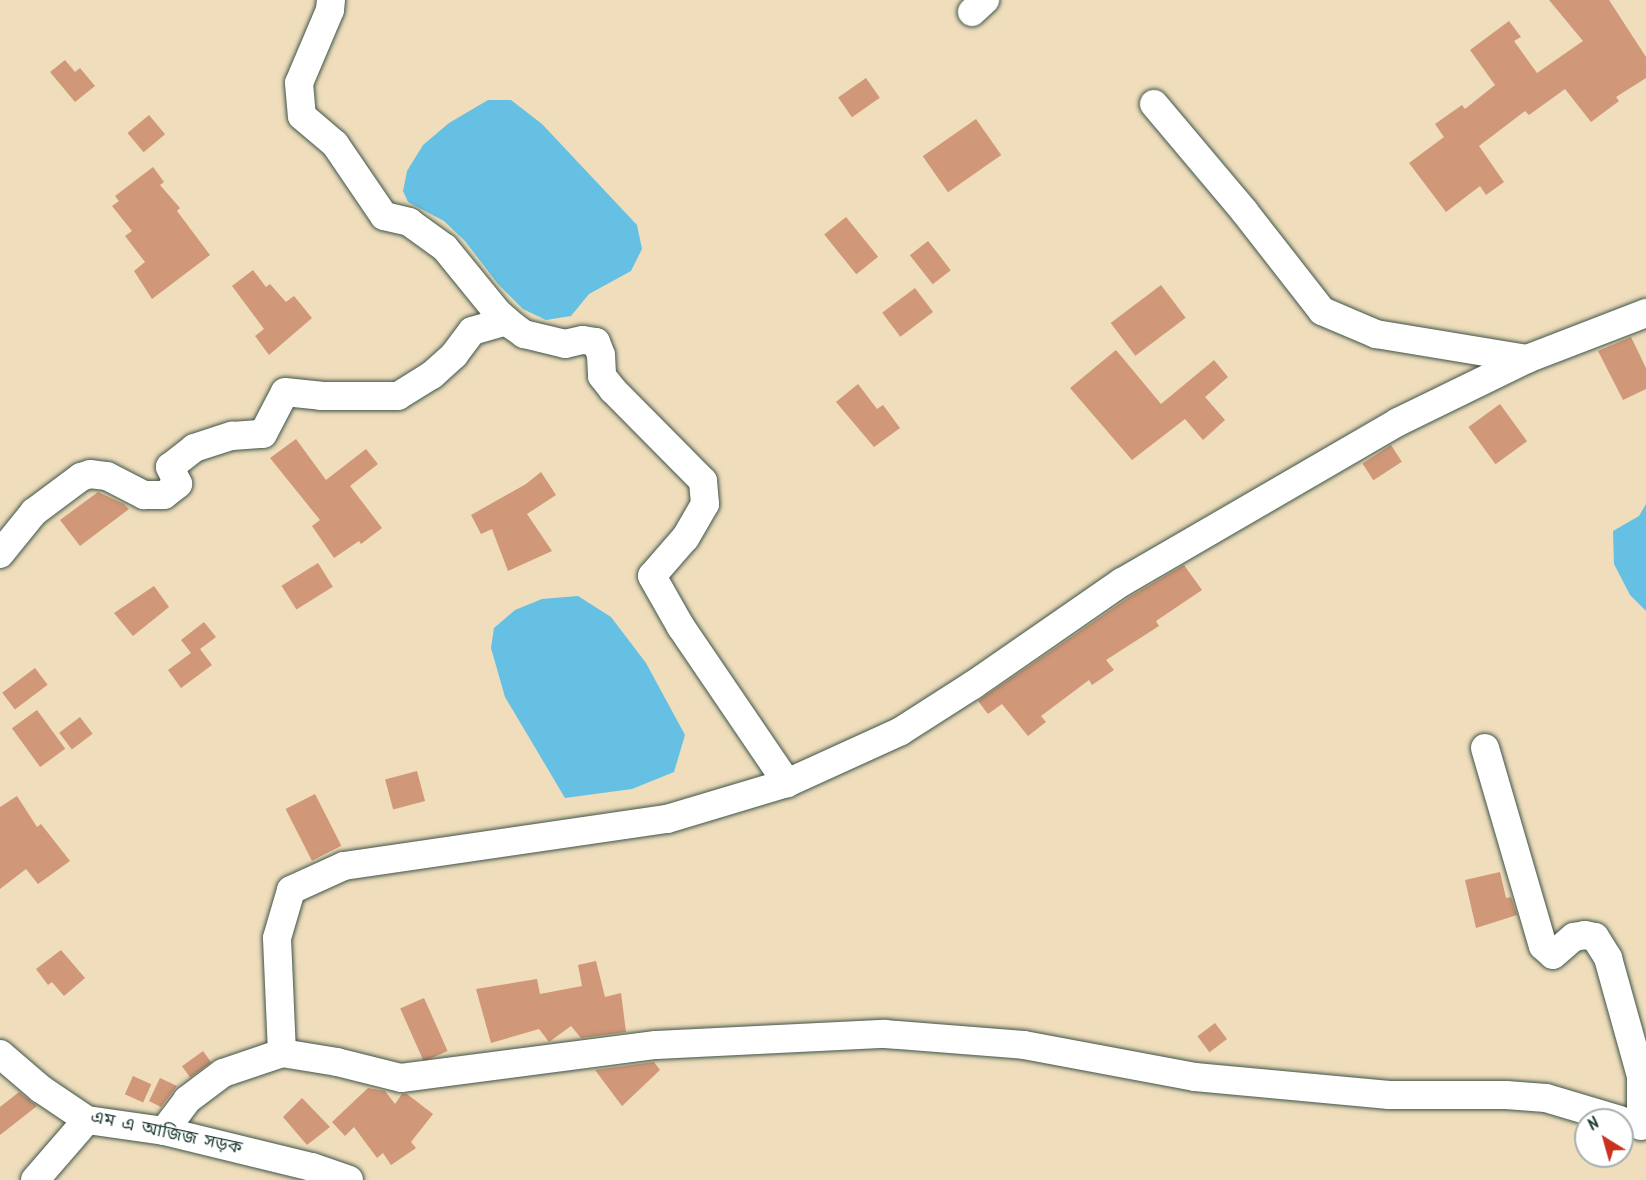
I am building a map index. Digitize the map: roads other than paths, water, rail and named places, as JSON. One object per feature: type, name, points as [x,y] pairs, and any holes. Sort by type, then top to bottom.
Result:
[{"type":"street","points":[[331,0],[330,10],[298,83],[302,116],[334,144],[384,216],[409,222],[445,248],[507,321],[524,334],[565,344],[584,340],[596,342],[601,355],[602,376],[703,481],[705,504],[685,538],[652,576],[681,627],[787,783]]},
{"type":"street","points":[[1154,104],[1244,211],[1322,311],[1376,334],[1527,359]]},
{"type":"street","points":[[282,1053],[278,938],[291,890],[344,866],[667,819],[787,783],[901,731],[973,685],[1140,571],[1398,423],[1527,359],[1646,313]]},
{"type":"street","points":[[0,554],[33,512],[81,477],[90,474],[107,476],[144,495],[164,495],[178,484],[171,467],[194,448],[232,436],[263,434],[285,392],[321,396],[398,396],[432,375],[454,355],[472,331],[507,321]]},
{"type":"street","points":[[1485,748],[1543,946],[1553,955],[1574,937],[1585,935],[1595,937],[1608,958],[1641,1076],[1634,1113]]},
{"type":"street","points":[[164,1131],[187,1101],[223,1073],[282,1053],[338,1062],[401,1078],[656,1045],[885,1034],[1024,1045],[1195,1077],[1389,1095],[1506,1095],[1546,1098],[1579,1108]]},
{"type":"street","name":"এম এ আজিজ সড়ক","points":[[0,1054],[41,1089],[87,1120],[164,1131],[312,1167],[349,1180]]},
{"type":"street","points":[[35,1180],[87,1120]]},
{"type":"water","points":[[488,100],[511,100],[542,124],[637,225],[642,249],[631,271],[589,294],[571,316],[546,320],[523,309],[498,284],[465,241],[444,221],[408,202],[403,191],[407,171],[423,145],[449,123]]},
{"type":"water","points":[[1646,504],[1646,611],[1630,595],[1614,564],[1613,531],[1639,516]]},
{"type":"water","points":[[578,596],[611,617],[646,663],[685,735],[674,772],[632,789],[565,798],[505,697],[491,648],[494,628],[515,610],[542,599]]}]
